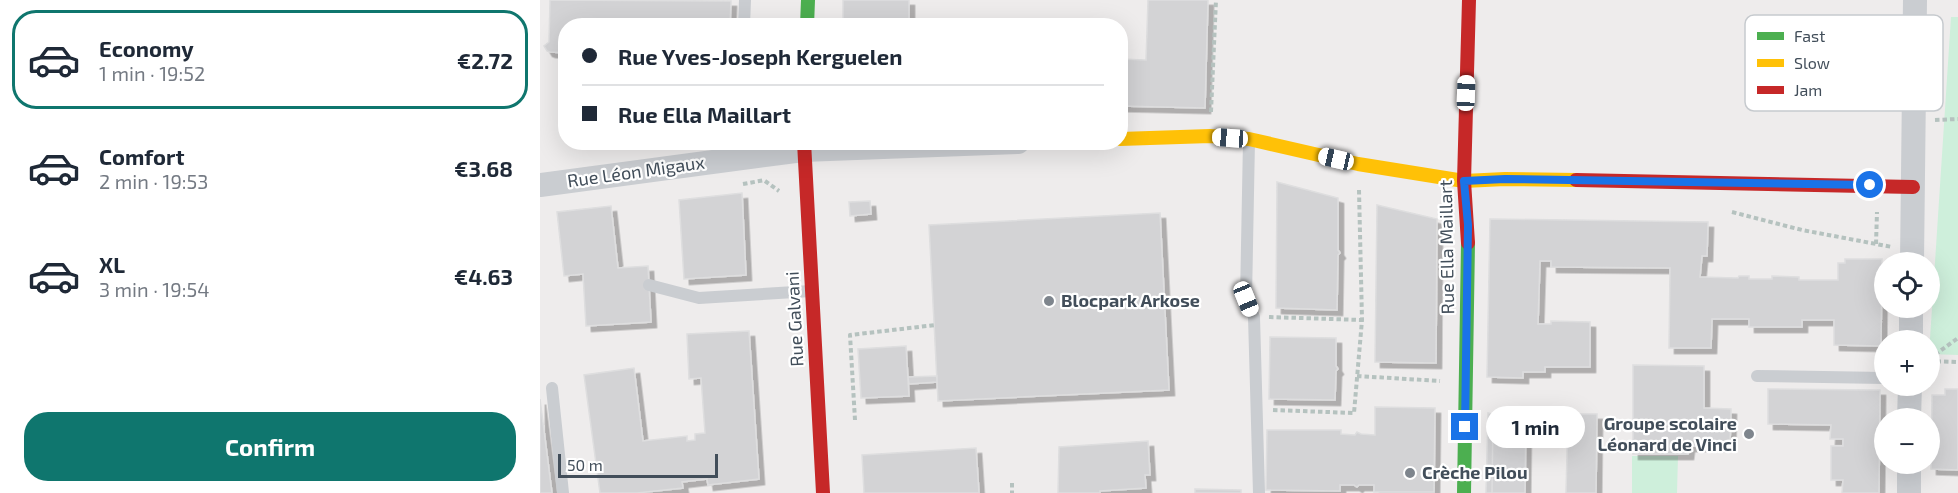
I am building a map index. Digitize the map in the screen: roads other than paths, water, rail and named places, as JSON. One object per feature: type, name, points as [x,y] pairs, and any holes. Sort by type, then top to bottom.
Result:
[{"type":"street","points":[[807,18],[808,0]]},
{"type":"street","name":"Rue Ella Maillart","points":[[1464,493],[1468,225],[1464,181],[1469,0]]},
{"type":"street","points":[[1915,0],[1915,15]]},
{"type":"street","points":[[1912,252],[1914,111]]},
{"type":"street","points":[[1128,139],[1210,136],[1249,139],[1358,164],[1464,181],[1529,179],[1913,187]]},
{"type":"street","name":"Rue Léon Migaux","points":[[540,185],[776,150]]},
{"type":"street","name":"Rue Galvani","points":[[803,150],[823,493]]},
{"type":"street","points":[[1909,474],[1909,493]]},
{"type":"lane","points":[[744,18],[745,0]]},
{"type":"lane","points":[[1249,139],[1246,299],[1254,317],[1259,493]]},
{"type":"lane","points":[[649,285],[699,298],[811,291]]},
{"type":"lane","points":[[1757,376],[1874,378]]},
{"type":"lane","points":[[552,388],[563,493]]},
{"type":"place","name":"Blocpark Arkose","points":[[1049,301]]},
{"type":"place","name":"Groupe scolaire Léonard de Vinci","points":[[1749,434]]},
{"type":"place","name":"Crèche Pilou","points":[[1410,473]]}]
